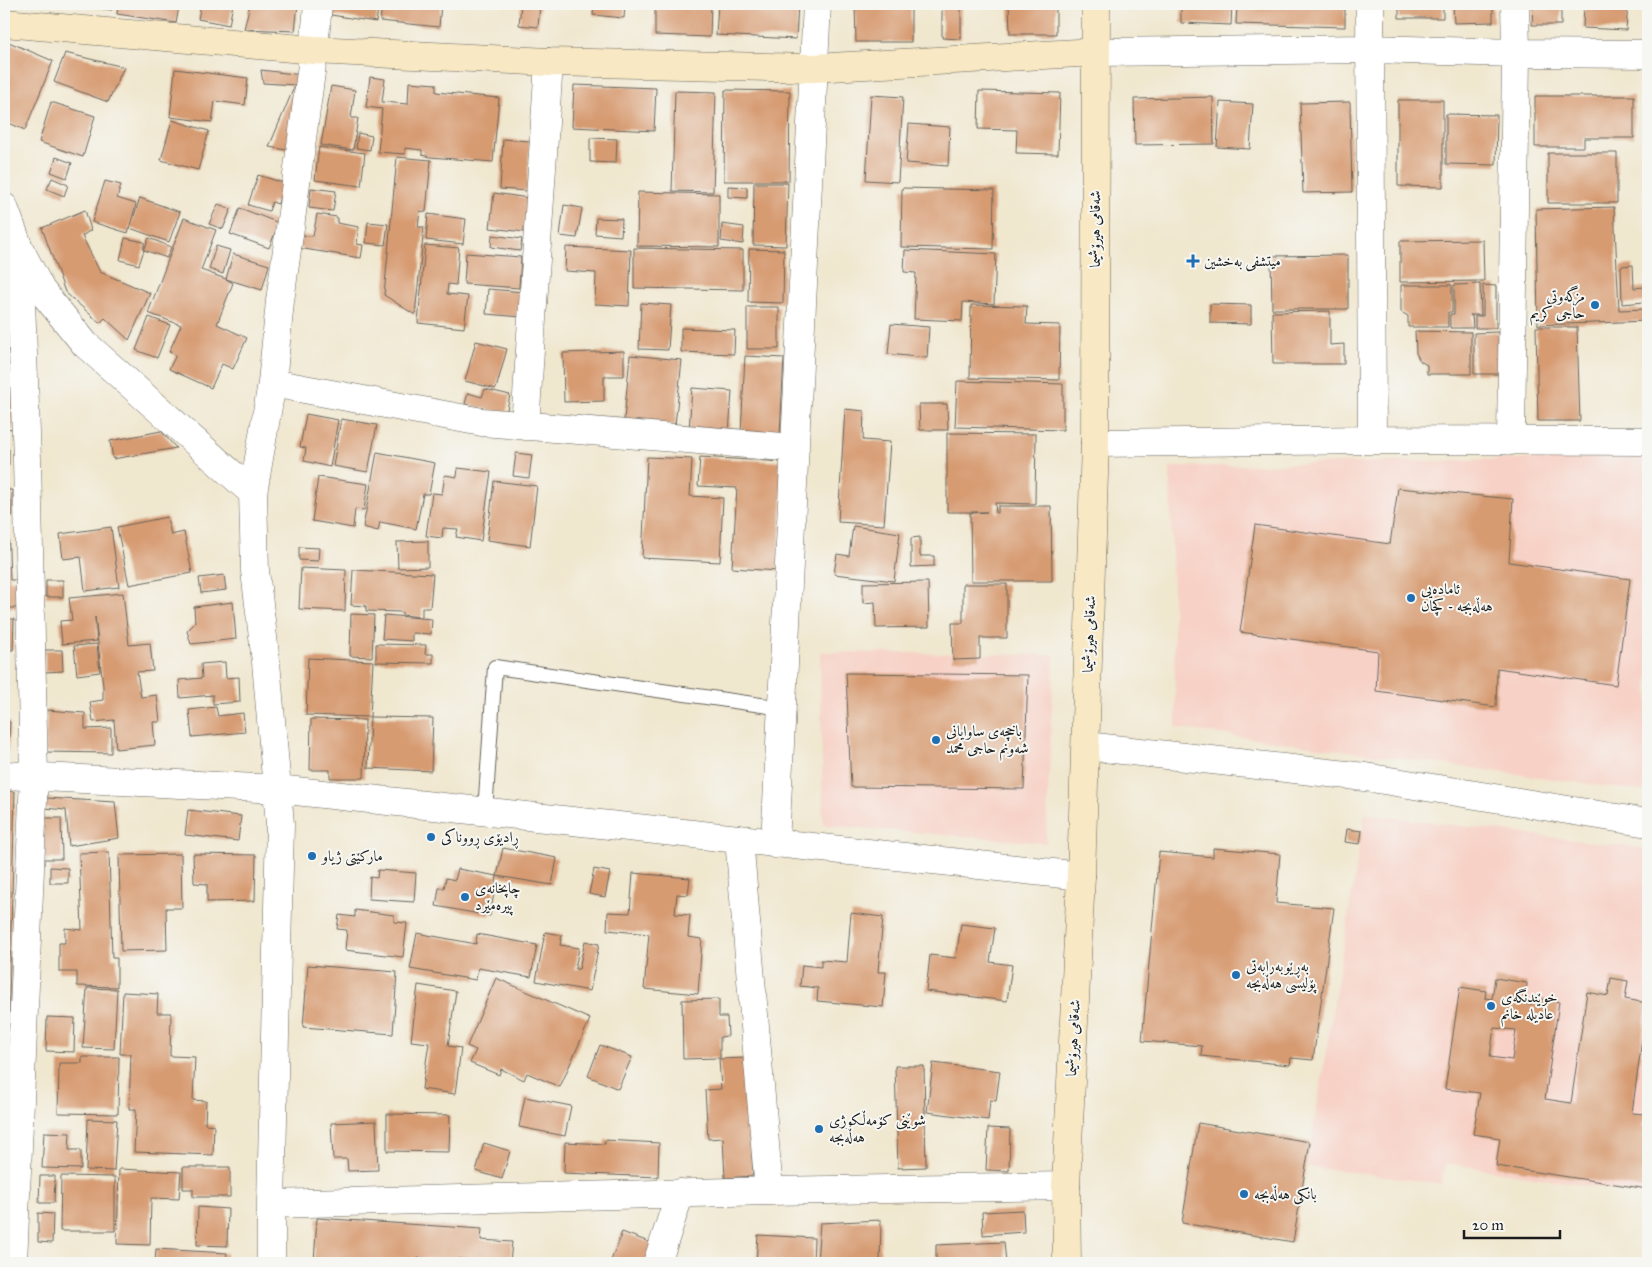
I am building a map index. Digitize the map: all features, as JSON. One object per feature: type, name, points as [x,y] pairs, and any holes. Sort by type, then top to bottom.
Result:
[{"type":"main road","name":"شەقامی هیرۆشیما","points":[[1067,1263],[1066,1186],[1082,876],[1095,442],[1096,4]]},
{"type":"main road","points":[[4,24],[314,50],[549,62],[814,68],[1096,52]]},
{"type":"street","points":[[271,1263],[280,824],[266,662],[255,571],[253,493],[272,383],[280,301],[314,50],[318,4]]},
{"type":"street","points":[[775,844],[817,4]]},
{"type":"street","points":[[1370,4],[1372,440]]},
{"type":"street","points":[[1510,441],[1516,53],[1515,4]]},
{"type":"street","points":[[1096,52],[1371,49],[1648,54]]},
{"type":"street","points":[[525,426],[549,62]]},
{"type":"street","points":[[4,207],[19,248],[41,290],[85,344],[253,493]]},
{"type":"street","points":[[13,1263],[34,777],[27,459],[19,248]]},
{"type":"street","points":[[272,383],[482,422],[795,448]]},
{"type":"street","points":[[1095,442],[1648,441]]},
{"type":"street","points":[[1086,746],[1364,778],[1648,823]]},
{"type":"street","points":[[4,775],[277,789],[1082,876]]},
{"type":"street","points":[[739,839],[769,1191]]},
{"type":"street","points":[[271,1204],[769,1191],[1066,1186]]},
{"type":"street","points":[[657,1263],[680,1194]]},
{"type":"lane","points":[[484,812],[495,667],[782,708]]},
{"type":"shaded area","name":"ئامادەیی هەڵەبجە - کچان","points":[[1648,456],[1648,792],[1176,728],[1170,467]]},
{"type":"shaded area","name":"باخچە‌ی ساوایانی شە‌ونم حاجی محمد","points":[[820,652],[1054,655],[1046,843],[823,825]]},
{"type":"shaded area","name":"خوێندنگەی عادیلە خانم","points":[[1365,814],[1648,849],[1648,1195],[1446,1163],[1441,1184],[1307,1167]]},
{"type":"building","points":[[74,4],[112,4],[112,10]]},
{"type":"building","points":[[118,4],[162,4],[179,7],[176,23],[117,14]]},
{"type":"building","points":[[201,4],[233,4],[229,25],[198,19]]},
{"type":"building","points":[[250,4],[298,4],[295,31],[244,29]]},
{"type":"building","points":[[333,4],[379,4],[376,22],[331,15]]},
{"type":"building","points":[[382,4],[441,4],[439,27],[380,21]]},
{"type":"building","points":[[521,4],[540,4],[538,27],[519,25]]},
{"type":"building","points":[[594,4],[625,4],[624,18],[593,15]]},
{"type":"building","points":[[655,4],[711,4],[710,37],[655,35]]},
{"type":"building","points":[[718,4],[798,4],[796,39],[716,35]]},
{"type":"building","points":[[855,4],[911,4],[911,42],[856,42]]},
{"type":"building","points":[[942,4],[961,4],[961,39],[942,38]]},
{"type":"building","points":[[1009,4],[1056,4],[1056,34],[1010,34]]},
{"type":"building","points":[[1181,4],[1232,4],[1231,25],[1181,23]]},
{"type":"building","points":[[1237,4],[1345,4],[1345,27],[1236,24]]},
{"type":"building","points":[[1399,4],[1443,4],[1443,18],[1399,18]]},
{"type":"building","points":[[1453,4],[1493,4],[1493,22],[1454,23]]},
{"type":"building","points":[[1533,4],[1561,4],[1561,25],[1532,25]]},
{"type":"building","points":[[1584,4],[1628,4],[1626,30],[1583,28]]},
{"type":"building","points":[[4,40],[53,61],[25,130],[4,121]]},
{"type":"building","points":[[65,53],[124,67],[108,102],[54,82]]},
{"type":"building","points":[[175,69],[248,78],[245,105],[215,101],[212,122],[170,117]]},
{"type":"building","points":[[261,70],[302,75],[292,151],[269,147],[295,85],[263,83]]},
{"type":"building","points":[[370,77],[385,79],[382,102],[408,104],[409,82],[436,84],[436,92],[499,98],[493,162],[430,157],[422,155],[422,150],[405,148],[405,154],[378,152],[382,109],[366,107]]},
{"type":"building","points":[[574,85],[656,88],[654,131],[572,127]]},
{"type":"building","points":[[331,86],[355,90],[351,118],[358,118],[353,150],[321,145]]},
{"type":"building","points":[[725,90],[790,91],[789,181],[724,181]]},
{"type":"building","points":[[675,91],[716,92],[713,192],[672,191]]},
{"type":"building","points":[[979,91],[1060,93],[1058,154],[1016,153],[1017,130],[978,129]]},
{"type":"building","points":[[871,95],[903,97],[898,182],[866,180]]},
{"type":"building","points":[[1535,96],[1634,96],[1634,138],[1584,138],[1584,147],[1535,147]]},
{"type":"building","points":[[1213,97],[1214,144],[1135,145],[1134,99]]},
{"type":"building","points":[[1398,100],[1443,100],[1443,187],[1398,186]]},
{"type":"building","points":[[51,102],[95,116],[83,157],[39,142]]},
{"type":"building","points":[[1220,102],[1253,104],[1250,149],[1217,147]]},
{"type":"building","points":[[1350,102],[1352,192],[1303,193],[1300,103]]},
{"type":"building","points":[[1446,114],[1497,115],[1496,165],[1446,164]]},
{"type":"building","points":[[172,120],[209,131],[198,170],[161,160]]},
{"type":"building","points":[[909,124],[950,127],[948,166],[906,163]]},
{"type":"building","points":[[358,133],[372,136],[370,150],[356,148]]},
{"type":"building","points":[[590,138],[617,139],[616,163],[590,162]]},
{"type":"building","points":[[503,139],[530,141],[527,191],[500,189]]},
{"type":"building","points":[[319,147],[365,153],[361,186],[315,180]]},
{"type":"building","points":[[1548,153],[1617,153],[1617,203],[1548,203]]},
{"type":"building","points":[[56,157],[72,163],[67,178],[51,172]]},
{"type":"building","points":[[397,157],[431,160],[426,212],[420,211],[418,227],[424,227],[415,315],[384,295]]},
{"type":"building","points":[[258,175],[284,183],[278,204],[272,202],[269,211],[248,205]]},
{"type":"building","points":[[52,178],[68,185],[64,196],[47,189]]},
{"type":"building","points":[[105,181],[121,185],[117,198],[136,204],[128,233],[92,222]]},
{"type":"building","points":[[754,183],[788,183],[786,246],[753,245]]},
{"type":"building","points":[[728,186],[747,187],[747,198],[728,197]]},
{"type":"building","points":[[311,188],[336,191],[333,211],[309,208]]},
{"type":"building","points":[[902,188],[994,190],[993,249],[901,247]]},
{"type":"building","points":[[638,192],[719,194],[719,247],[637,246]]},
{"type":"building","points":[[494,193],[529,198],[525,232],[490,228]]},
{"type":"building","points":[[140,198],[180,212],[169,242],[130,228]]},
{"type":"building","points":[[218,204],[231,209],[223,229],[209,224]]},
{"type":"building","points":[[564,205],[582,208],[577,238],[560,236]]},
{"type":"building","points":[[1614,207],[1619,310],[1648,309],[1648,321],[1538,325],[1536,209]]},
{"type":"building","points":[[240,208],[279,223],[269,248],[230,234]]},
{"type":"building","points":[[85,210],[91,230],[82,236],[100,272],[150,293],[129,340],[105,318],[100,323],[65,292],[42,228]]},
{"type":"building","points":[[317,214],[337,217],[337,223],[359,227],[357,244],[363,245],[361,258],[298,248],[300,235],[313,236]]},
{"type":"building","points":[[428,214],[466,219],[463,244],[426,240]]},
{"type":"building","points":[[184,218],[216,230],[201,270],[233,283],[217,324],[247,338],[233,369],[222,364],[211,388],[169,369],[176,355],[169,352],[181,325],[148,313]]},
{"type":"building","points":[[596,218],[622,219],[621,236],[595,234]]},
{"type":"building","points":[[368,222],[388,224],[385,245],[366,243]]},
{"type":"building","points":[[722,224],[744,227],[743,244],[721,241]]},
{"type":"building","points":[[492,235],[522,239],[520,251],[491,247]]},
{"type":"building","points":[[125,238],[144,242],[144,250],[139,265],[120,260]]},
{"type":"building","points":[[149,238],[171,247],[167,258],[144,250]]},
{"type":"building","points":[[1483,240],[1484,281],[1400,282],[1400,241]]},
{"type":"building","points":[[425,245],[459,248],[456,285],[448,284],[447,294],[468,296],[464,328],[418,323]]},
{"type":"building","points":[[216,246],[230,250],[223,274],[209,269]]},
{"type":"building","points":[[566,247],[631,250],[629,306],[595,304],[596,273],[565,271]]},
{"type":"building","points":[[634,248],[743,250],[743,290],[634,288]]},
{"type":"building","points":[[749,249],[784,250],[783,303],[748,302]]},
{"type":"building","points":[[905,250],[996,254],[994,304],[963,302],[962,321],[914,319],[916,273],[904,272]]},
{"type":"building","points":[[466,253],[521,257],[519,288],[464,284]]},
{"type":"building","points":[[233,254],[269,265],[262,290],[226,279]]},
{"type":"building","points":[[1348,255],[1348,309],[1272,309],[1271,256]]},
{"type":"building","points":[[1633,265],[1634,288],[1644,287],[1645,302],[1622,304],[1621,266]]},
{"type":"building","points":[[1480,284],[1481,315],[1470,315],[1472,316],[1473,328],[1450,328],[1450,314],[1454,314],[1454,285]]},
{"type":"building","points":[[1401,285],[1452,285],[1452,312],[1448,312],[1448,327],[1408,327],[1408,316],[1401,312]]},
{"type":"building","points":[[1483,285],[1496,286],[1496,328],[1475,328],[1475,316],[1483,316]]},
{"type":"building","points":[[488,289],[524,292],[522,317],[486,314]]},
{"type":"building","points":[[641,303],[671,305],[668,350],[639,349]]},
{"type":"building","points":[[1210,304],[1251,305],[1251,324],[1210,323]]},
{"type":"building","points":[[971,305],[1027,306],[1026,324],[1060,325],[1059,380],[970,378]]},
{"type":"building","points":[[747,307],[779,307],[779,349],[747,349]]},
{"type":"building","points":[[1330,311],[1330,345],[1344,344],[1344,364],[1273,364],[1272,312]]},
{"type":"building","points":[[149,317],[170,325],[157,358],[136,350]]},
{"type":"building","points":[[891,324],[929,327],[927,358],[888,354]]},
{"type":"building","points":[[1536,327],[1577,327],[1580,421],[1538,421]]},
{"type":"building","points":[[681,328],[735,330],[734,354],[681,352]]},
{"type":"building","points":[[1415,331],[1471,332],[1471,374],[1427,374],[1427,365],[1420,361],[1416,353]]},
{"type":"building","points":[[1498,332],[1499,374],[1474,374],[1474,333]]},
{"type":"building","points":[[476,341],[507,349],[496,389],[465,381]]},
{"type":"building","points":[[624,351],[624,376],[604,376],[604,401],[564,402],[563,353]]},
{"type":"building","points":[[630,355],[682,360],[675,425],[624,420]]},
{"type":"building","points":[[745,356],[784,358],[780,435],[741,433]]},
{"type":"building","points":[[4,381],[16,382],[13,429],[4,428]]},
{"type":"building","points":[[957,381],[1063,384],[1063,430],[955,427]]},
{"type":"building","points":[[692,388],[732,391],[729,433],[689,431]]},
{"type":"building","points":[[485,389],[510,395],[506,414],[465,404],[468,393],[482,397]]},
{"type":"building","points":[[919,404],[947,404],[948,430],[920,430]]},
{"type":"building","points":[[845,409],[864,411],[863,440],[890,442],[884,525],[838,522]]},
{"type":"building","points":[[306,414],[338,420],[330,467],[304,461],[306,448],[300,447]]},
{"type":"building","points":[[341,419],[377,425],[368,472],[333,466]]},
{"type":"building","points":[[161,431],[176,448],[113,459],[110,441]]},
{"type":"building","points":[[947,433],[1036,434],[1035,504],[995,503],[996,513],[998,513],[998,506],[1051,506],[1052,581],[971,581],[970,513],[987,512],[947,512]]},
{"type":"building","points":[[4,448],[9,449],[9,465],[4,465]]},
{"type":"building","points":[[377,452],[435,463],[429,494],[423,494],[416,529],[380,522],[378,531],[363,527]]},
{"type":"building","points":[[516,453],[532,455],[529,478],[513,476]]},
{"type":"building","points":[[647,457],[692,459],[690,496],[723,498],[720,562],[642,558]]},
{"type":"building","points":[[700,457],[784,462],[778,571],[732,568],[737,488],[698,486]]},
{"type":"building","points":[[458,468],[491,472],[481,541],[456,537],[458,529],[443,528],[442,538],[426,536],[432,493],[442,494],[445,475],[457,477]]},
{"type":"building","points":[[318,477],[368,484],[364,510],[355,509],[353,528],[312,521]]},
{"type":"building","points":[[494,481],[537,486],[530,546],[487,540]]},
{"type":"building","points":[[1398,488],[1513,499],[1509,562],[1630,579],[1616,685],[1497,668],[1496,707],[1376,691],[1378,651],[1240,632],[1255,525],[1390,544]]},
{"type":"building","points":[[4,490],[12,490],[12,516],[4,517]]},
{"type":"building","points":[[167,517],[171,535],[184,532],[192,573],[129,585],[117,527]]},
{"type":"building","points":[[4,523],[8,523],[10,580],[18,580],[18,608],[4,608]]},
{"type":"building","points":[[853,526],[900,533],[894,581],[834,574],[837,554],[849,556]]},
{"type":"building","points":[[111,527],[119,587],[85,591],[81,557],[63,559],[60,534]]},
{"type":"building","points":[[920,537],[920,556],[934,556],[934,566],[911,567],[911,538]]},
{"type":"building","points":[[428,541],[428,567],[398,568],[397,542]]},
{"type":"building","points":[[299,547],[319,548],[318,561],[299,560]]},
{"type":"building","points":[[301,568],[346,570],[345,611],[299,609]]},
{"type":"building","points":[[353,570],[433,574],[430,608],[422,608],[422,617],[402,615],[402,612],[366,611],[366,606],[351,605]]},
{"type":"building","points":[[224,575],[226,590],[201,593],[199,578]]},
{"type":"building","points":[[46,580],[63,580],[63,597],[46,597]]},
{"type":"building","points":[[928,582],[929,627],[876,628],[875,602],[863,603],[863,583]]},
{"type":"building","points":[[963,584],[1007,584],[1007,638],[980,638],[980,659],[953,660],[952,623],[963,623]]},
{"type":"building","points":[[123,593],[129,645],[150,643],[153,671],[137,672],[141,697],[157,695],[160,722],[153,722],[155,745],[116,749],[114,720],[93,722],[90,702],[103,700],[95,617],[97,641],[62,644],[60,621],[72,620],[69,598]]},
{"type":"building","points":[[233,602],[236,639],[191,644],[187,631],[195,623],[194,607]]},
{"type":"building","points":[[351,614],[374,615],[372,657],[350,656]]},
{"type":"building","points":[[384,615],[432,619],[431,634],[412,633],[412,641],[382,639]]},
{"type":"building","points":[[4,619],[14,619],[13,650],[4,650]]},
{"type":"building","points":[[97,644],[100,672],[77,675],[74,646]]},
{"type":"building","points":[[376,644],[426,645],[425,654],[433,654],[433,663],[376,662]]},
{"type":"building","points":[[45,650],[62,650],[63,671],[45,672]]},
{"type":"building","points":[[308,658],[373,661],[370,717],[306,715]]},
{"type":"building","points":[[225,662],[226,678],[239,677],[240,702],[213,704],[213,695],[180,698],[179,680],[202,678],[201,664]]},
{"type":"building","points":[[846,673],[1028,675],[1024,789],[851,787]]},
{"type":"building","points":[[216,707],[218,716],[243,713],[245,732],[192,737],[189,710]]},
{"type":"building","points":[[47,710],[85,713],[85,729],[111,728],[111,753],[45,752]]},
{"type":"building","points":[[370,717],[433,718],[431,771],[368,768]]},
{"type":"building","points":[[311,719],[365,720],[364,778],[330,778],[330,770],[310,770]]},
{"type":"building","points":[[4,721],[10,722],[8,750],[4,750]]},
{"type":"building","points":[[4,791],[15,792],[8,1031],[4,1030]]},
{"type":"building","points":[[46,798],[115,802],[119,838],[69,846],[66,810],[44,808]]},
{"type":"building","points":[[188,810],[241,816],[238,841],[185,835]]},
{"type":"building","points":[[43,818],[61,818],[62,859],[44,859]]},
{"type":"building","points":[[1347,829],[1362,831],[1360,844],[1345,842]]},
{"type":"building","points":[[503,848],[557,858],[552,885],[497,876]]},
{"type":"building","name":"بەڕێوبەرایەتی پۆلیسی هەڵەبجە","points":[[1213,848],[1280,854],[1276,903],[1334,908],[1313,1060],[1291,1058],[1290,1065],[1201,1056],[1202,1046],[1142,1041],[1159,852],[1213,857]]},
{"type":"building","points":[[109,852],[112,958],[117,958],[117,987],[77,986],[77,972],[59,972],[59,943],[65,943],[65,928],[82,930],[79,853]]},
{"type":"building","points":[[181,854],[182,908],[166,908],[167,950],[121,951],[119,855]]},
{"type":"building","points":[[193,854],[256,855],[255,901],[207,902],[207,884],[194,883]]},
{"type":"building","points":[[50,867],[68,868],[68,883],[50,883]]},
{"type":"building","name":"چاپخانەی پیرەمێرد","points":[[458,869],[497,876],[490,916],[436,906],[439,888],[444,888],[446,878],[455,880]]},
{"type":"building","points":[[594,869],[610,872],[605,897],[589,894]]},
{"type":"building","points":[[378,870],[416,873],[414,902],[369,899],[370,877],[377,878]]},
{"type":"building","points":[[633,873],[690,878],[688,895],[677,894],[675,914],[690,915],[688,937],[702,939],[698,994],[644,989],[649,934],[607,930],[608,912],[630,913]]},
{"type":"building","points":[[355,910],[394,915],[394,922],[407,923],[403,957],[345,950],[347,930],[337,929],[339,915],[355,917]]},
{"type":"building","points":[[851,913],[883,917],[878,972],[886,972],[883,1007],[817,1001],[818,988],[800,986],[802,965],[821,967],[821,960],[847,962]]},
{"type":"building","points":[[961,924],[995,928],[990,962],[1012,965],[1007,1001],[926,991],[930,955],[956,958]]},
{"type":"building","points":[[545,932],[562,935],[560,945],[579,948],[575,969],[579,969],[585,941],[599,944],[590,991],[536,981]]},
{"type":"building","points":[[417,933],[476,944],[477,934],[537,945],[531,977],[478,968],[476,980],[410,969]]},
{"type":"building","points":[[308,965],[397,972],[393,1034],[303,1027]]},
{"type":"building","points":[[496,978],[590,1019],[560,1087],[527,1073],[524,1080],[501,1069],[499,1075],[470,1063],[476,1050],[467,1046]]},
{"type":"building","points":[[1495,978],[1527,983],[1525,1004],[1531,1005],[1533,998],[1559,1002],[1545,1099],[1571,1103],[1587,992],[1608,996],[1611,978],[1628,981],[1625,999],[1647,1003],[1632,1113],[1645,1114],[1643,1127],[1648,1128],[1648,1189],[1496,1166],[1500,1138],[1473,1134],[1480,1093],[1445,1089],[1460,987],[1486,991],[1485,998],[1492,999]],"holes":[[[1494,1028],[1516,1030],[1512,1060],[1490,1057]]]},
{"type":"building","points":[[418,985],[456,991],[448,1046],[461,1048],[455,1094],[422,1089],[429,1043],[411,1041]]},
{"type":"building","points":[[87,988],[117,989],[114,1049],[83,1048]]},
{"type":"building","points":[[123,992],[158,994],[157,1013],[171,1013],[170,1056],[195,1057],[193,1100],[206,1101],[205,1124],[214,1125],[213,1155],[134,1152],[136,1109],[129,1109],[131,1054],[120,1054]]},
{"type":"building","points":[[719,999],[719,1017],[727,1017],[728,1036],[720,1037],[720,1058],[683,1059],[682,1000]]},
{"type":"building","points":[[47,1017],[75,1018],[74,1052],[46,1051]]},
{"type":"building","points":[[600,1045],[632,1057],[618,1089],[588,1076]]},
{"type":"building","points":[[82,1057],[119,1057],[118,1114],[58,1113],[59,1063],[82,1063]]},
{"type":"building","points":[[747,1058],[753,1176],[725,1178],[723,1138],[708,1139],[705,1090],[721,1089],[719,1059]]},
{"type":"building","points":[[933,1063],[1000,1071],[996,1101],[990,1100],[988,1120],[927,1112]]},
{"type":"building","points":[[895,1066],[924,1066],[926,1167],[898,1168]]},
{"type":"building","points":[[525,1097],[571,1106],[565,1136],[519,1127]]},
{"type":"building","points":[[387,1114],[450,1115],[449,1152],[387,1151]]},
{"type":"building","points":[[88,1119],[117,1120],[114,1171],[86,1170]]},
{"type":"building","points":[[376,1121],[378,1170],[348,1171],[347,1159],[333,1159],[331,1123]]},
{"type":"building","name":"بانکی هەڵەبجە","points":[[1198,1123],[1310,1142],[1293,1242],[1182,1223]]},
{"type":"building","points":[[988,1128],[1010,1129],[1009,1171],[986,1170]]},
{"type":"building","points":[[44,1132],[70,1133],[69,1150],[81,1150],[81,1169],[42,1168]]},
{"type":"building","points":[[605,1140],[659,1143],[658,1177],[564,1173],[565,1142],[605,1144]]},
{"type":"building","points":[[484,1143],[510,1151],[502,1179],[476,1171]]},
{"type":"building","points":[[183,1167],[230,1167],[230,1197],[193,1197],[193,1189],[183,1189]]},
{"type":"building","points":[[119,1169],[181,1172],[179,1199],[151,1198],[150,1245],[117,1244]]},
{"type":"building","points":[[40,1176],[55,1176],[54,1203],[39,1203]]},
{"type":"building","points":[[61,1176],[115,1177],[115,1231],[60,1231]]},
{"type":"building","points":[[198,1207],[228,1209],[227,1246],[197,1245]]},
{"type":"building","points":[[1023,1210],[1024,1232],[983,1235],[982,1212]]},
{"type":"building","points":[[38,1213],[53,1214],[52,1243],[38,1242]]},
{"type":"building","points":[[317,1218],[482,1229],[481,1240],[512,1242],[510,1263],[480,1263],[480,1260],[457,1259],[457,1263],[432,1263],[433,1259],[418,1258],[418,1263],[337,1263],[314,1261]]},
{"type":"building","points":[[881,1220],[880,1263],[817,1263],[820,1223]]},
{"type":"building","points":[[622,1232],[657,1245],[650,1263],[610,1263]]},
{"type":"building","points":[[758,1235],[814,1238],[813,1263],[756,1263]]},
{"type":"building","points":[[1004,1242],[1006,1263],[936,1263],[936,1245]]},
{"type":"building","points":[[156,1249],[227,1253],[226,1263],[155,1263]]},
{"type":"place","name":"میتشفی بەخشین","points":[[1193,261]]},
{"type":"place","name":"مزگە‌وتی حاجی كریم","points":[[1595,305]]},
{"type":"place","name":"ئامادەیی هەڵەبجە - کچان","points":[[1411,598]]},
{"type":"place","name":"باخچە‌ی ساوایانی شە‌ونم حاجی محمد","points":[[936,740]]},
{"type":"place","name":"ڕادیۆی ڕووناکی","points":[[431,837]]},
{"type":"place","name":"مارکێتی ژیاو","points":[[312,856]]},
{"type":"place","name":"چاپخانەی پیرەمێرد","points":[[465,897]]},
{"type":"place","name":"بەڕێوبەرایەتی پۆلیسی هەڵەبجە","points":[[1236,975]]},
{"type":"place","name":"خوێندنگەی عادیلە خانم","points":[[1491,1006]]},
{"type":"place","name":"شوێنی کۆمەڵکوژی هەڵەبجە","points":[[819,1129]]},
{"type":"place","name":"بانکی هەڵەبجە","points":[[1244,1194]]}]
